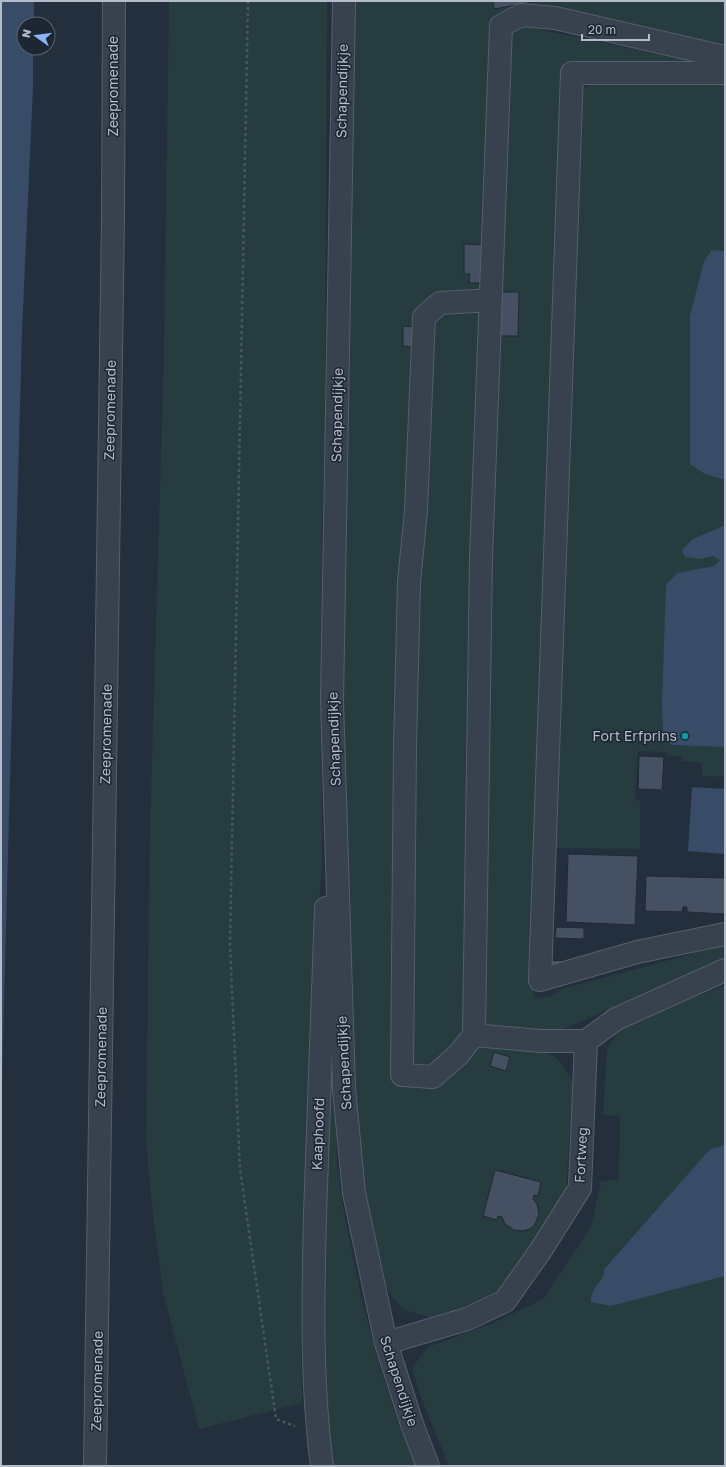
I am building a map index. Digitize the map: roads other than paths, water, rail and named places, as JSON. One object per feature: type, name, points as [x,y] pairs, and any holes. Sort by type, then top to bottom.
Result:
[{"type":"street","name":"Zeepromenade","points":[[95,1466],[113,209],[114,1]]},
{"type":"street","name":"Schapendijkje","points":[[344,1],[332,688],[344,1090],[354,1193],[386,1343],[412,1424],[428,1466]]},
{"type":"street","points":[[490,300],[440,302],[424,317],[416,511],[409,582],[402,1075],[434,1077],[458,1055],[474,1035],[481,558],[501,26],[521,15],[555,18],[725,57]]},
{"type":"street","points":[[725,73],[572,73],[540,980],[637,952],[725,934]]},
{"type":"street","name":"Kaaphoofd","points":[[322,1466],[315,1408],[313,1302],[317,1131],[329,820],[336,802]]},
{"type":"street","points":[[474,1035],[542,1041],[586,1041],[616,1020],[725,970]]},
{"type":"street","name":"Fortweg","points":[[386,1343],[467,1319],[505,1301],[541,1250],[580,1188],[586,1041]]},
{"type":"water","points":[[1,1],[34,1],[34,16],[16,16],[16,56],[33,56],[33,87],[22,331],[1,1114]]},
{"type":"water","points":[[712,250],[725,251],[725,480],[705,474],[690,464],[690,316],[704,261]]},
{"type":"water","points":[[725,525],[725,747],[671,745],[663,735],[662,703],[666,585],[677,573],[714,566],[720,560],[713,556],[700,559],[685,557],[682,550],[693,539]]},
{"type":"water","points":[[692,787],[725,789],[725,854],[688,851]]},
{"type":"water","points":[[725,1145],[725,1276],[611,1306],[591,1302],[591,1297],[602,1278],[604,1269],[710,1149]]},
{"type":"place","name":"Fort Erfprins","points":[[685,736]]}]
